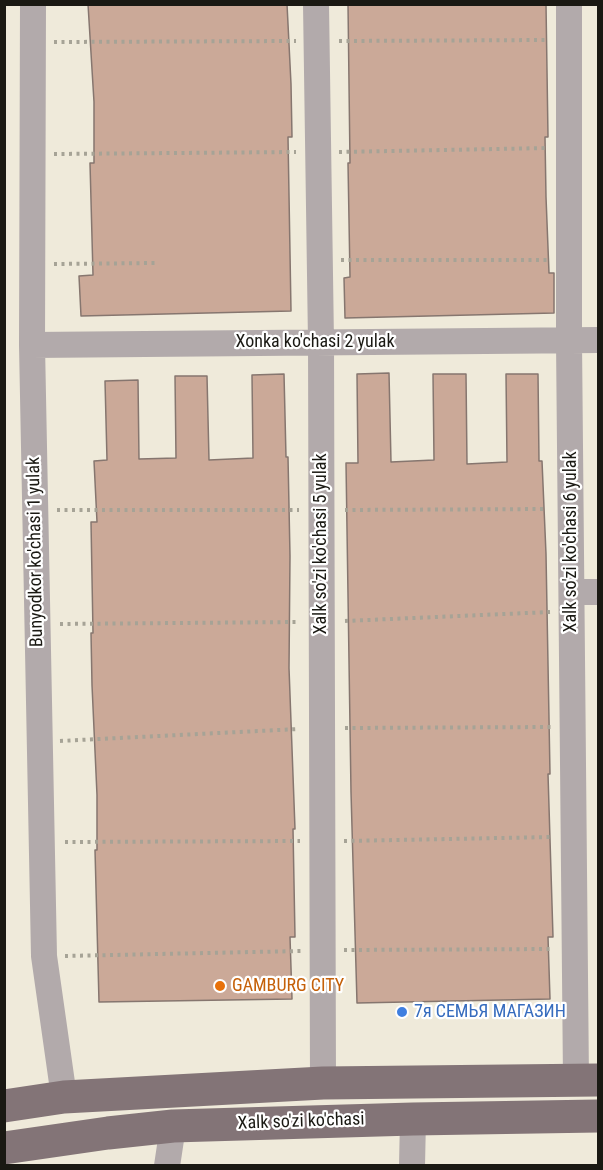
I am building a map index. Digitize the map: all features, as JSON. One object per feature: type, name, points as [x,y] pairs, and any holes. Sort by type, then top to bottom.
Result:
[{"type":"main road","name":"Xalk so'zi ko'chasi","points":[[4,1106],[64,1097],[323,1083],[587,1080]]},
{"type":"main road","points":[[114,1095],[116,1132]]},
{"type":"main road","name":"Xalk so'zi ko'chasi","points":[[4,1148],[172,1126],[598,1116]]},
{"type":"street","name":"Bunyodkor ko'chasi 1 yulak","points":[[33,4],[32,345],[44,956],[64,1097]]},
{"type":"street","name":"Xalk so'zi ko'chasi 5 yulak","points":[[316,4],[321,342],[323,1083]]},
{"type":"street","name":"Xalk so'zi ko'chasi 6 yulak","points":[[569,4],[572,592],[587,1080]]},
{"type":"street","name":"Xonka ko'chasi 2 yulak","points":[[32,345],[598,340]]},
{"type":"street","points":[[572,592],[598,592]]},
{"type":"street","points":[[412,1166],[413,1119]]},
{"type":"street","points":[[167,1166],[172,1126]]},
{"type":"path","points":[[320,260],[569,260]]},
{"type":"path","points":[[32,264],[156,263]]},
{"type":"building","points":[[88,4],[287,4],[292,137],[288,137],[291,311],[81,316],[79,276],[93,275],[90,163],[94,163],[94,102]]},
{"type":"building","points":[[348,4],[546,4],[548,137],[545,137],[546,197],[549,273],[554,273],[554,313],[345,318],[344,278],[350,277]]},
{"type":"building","points":[[389,373],[391,462],[434,460],[433,374],[466,374],[467,464],[507,462],[506,374],[538,374],[539,461],[542,461],[546,554],[550,774],[548,774],[553,937],[548,937],[550,999],[357,1003],[346,463],[358,463],[357,374]]},
{"type":"building","points":[[284,374],[290,556],[289,668],[295,829],[293,829],[295,937],[290,937],[292,999],[99,1002],[95,850],[97,850],[97,795],[91,633],[93,633],[91,522],[97,522],[94,461],[107,460],[105,381],[138,380],[139,459],[176,458],[175,376],[207,376],[209,460],[253,458],[252,375]]},
{"type":"place","name":"GAMBURG CITY","points":[[220,986]]},
{"type":"place","name":"7я СЕМЬЯ МАГАЗИН","points":[[402,1012]]}]
